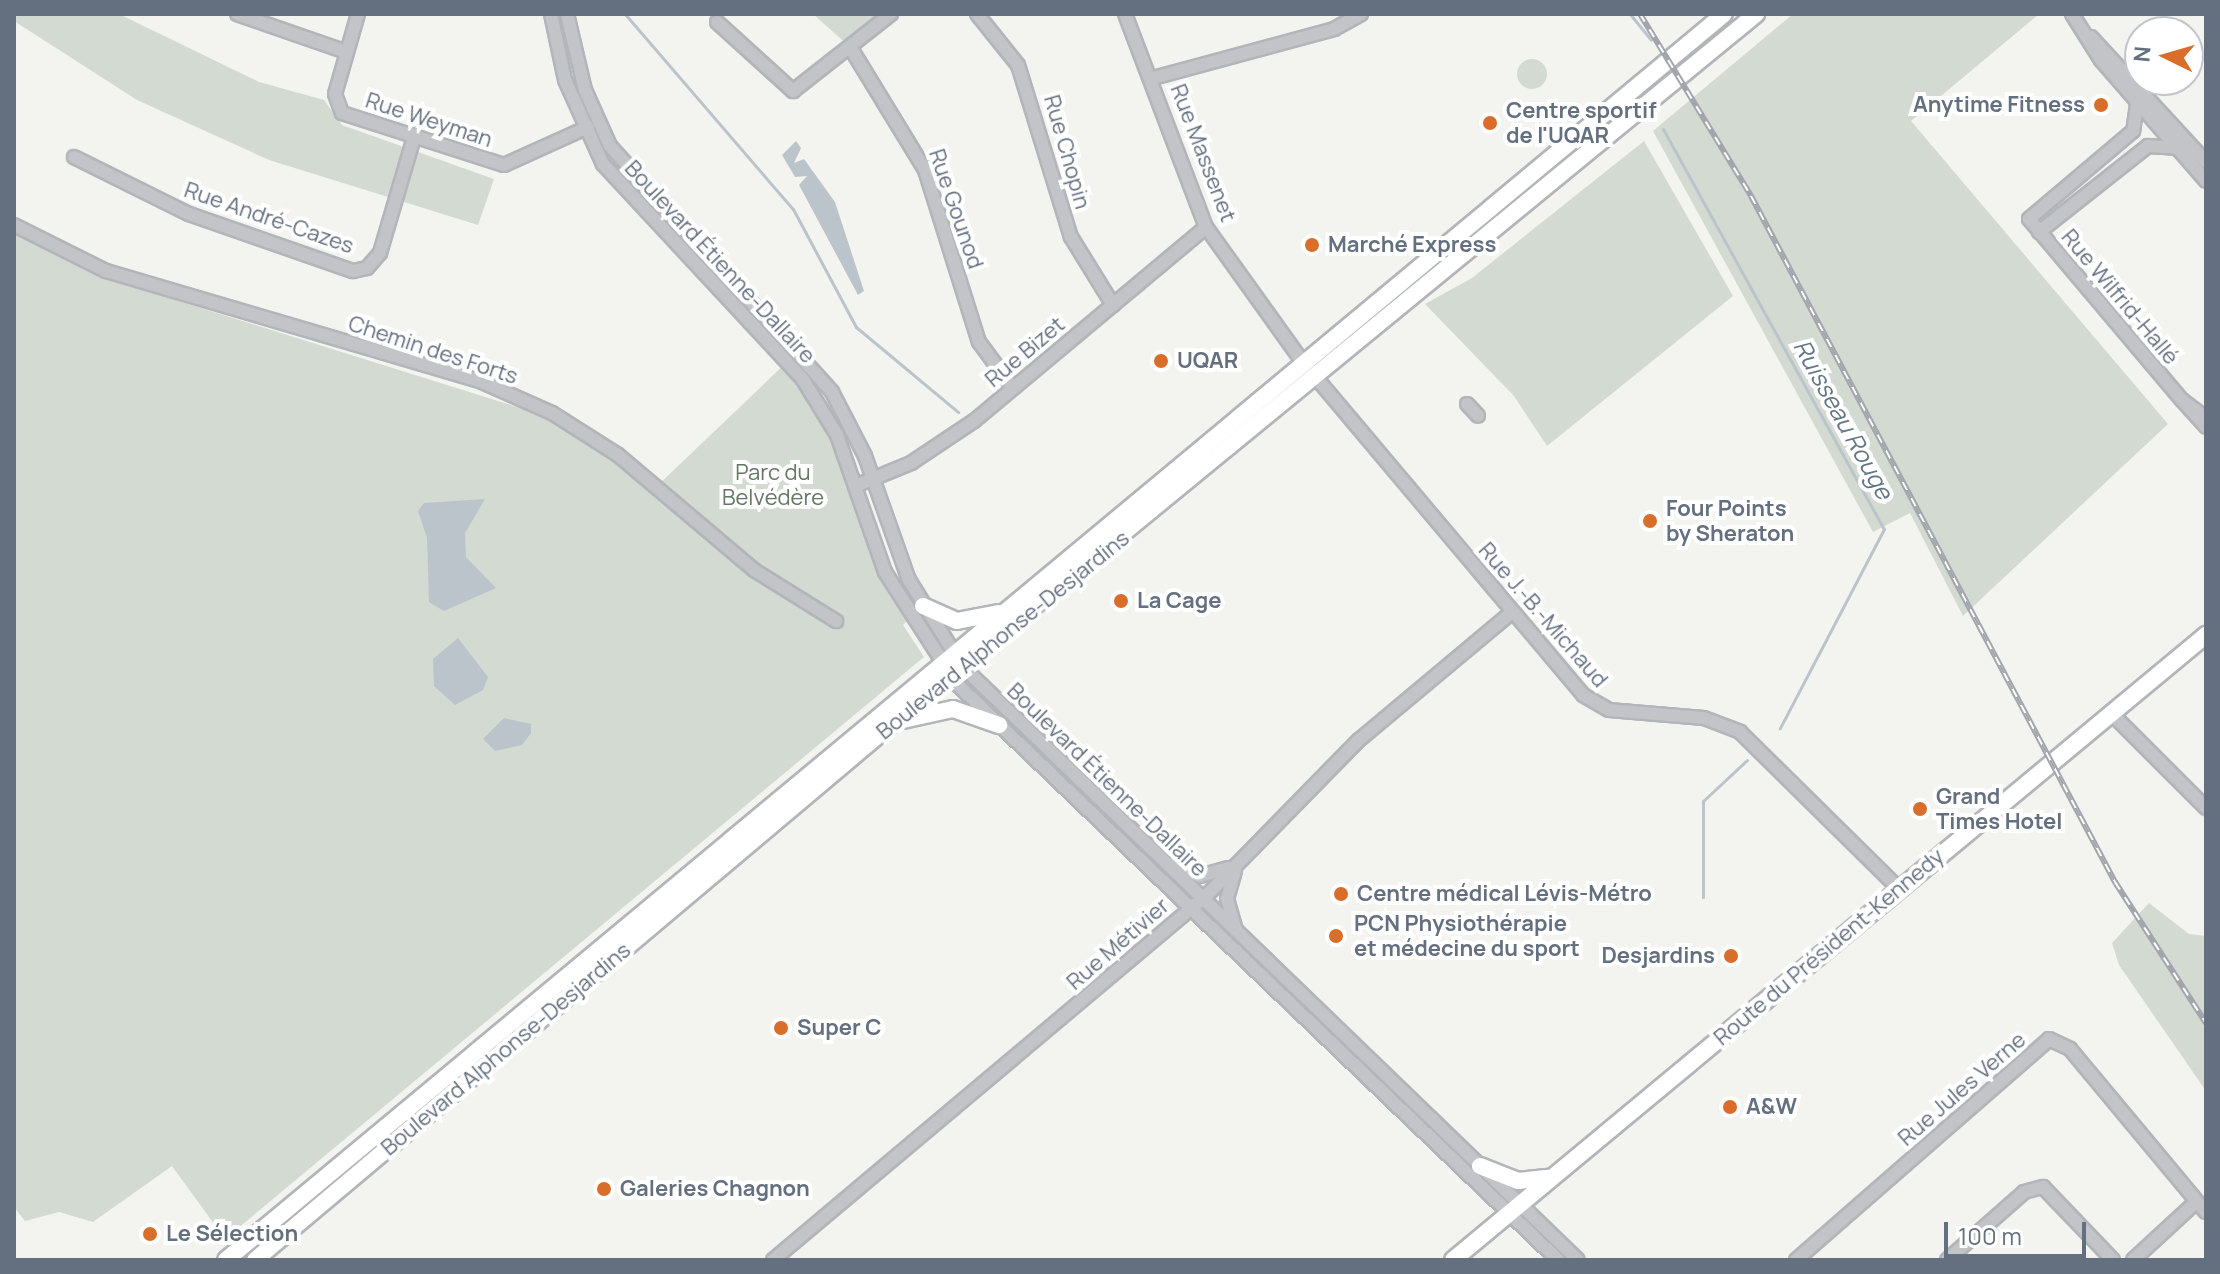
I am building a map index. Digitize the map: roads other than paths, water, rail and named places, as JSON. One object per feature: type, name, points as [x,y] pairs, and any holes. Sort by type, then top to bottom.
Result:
[{"type":"main road","name":"Boulevard Alphonse-Desjardins","points":[[255,1260],[894,722],[1006,609],[1724,14]]},
{"type":"main road","name":"Boulevard Alphonse-Desjardins","points":[[226,1260],[952,665],[1314,376],[1756,14]]},
{"type":"main road","points":[[923,606],[967,622],[1006,609]]},
{"type":"main road","name":"Route du Président-Kennedy","points":[[1453,1260],[2206,635]]},
{"type":"main road","points":[[894,722],[953,709],[999,725]]},
{"type":"main road","points":[[1480,1166],[1518,1181],[1551,1178]]},
{"type":"street","points":[[237,14],[347,52]]},
{"type":"street","name":"Rue Weyman","points":[[358,14],[336,107],[512,165],[598,122]]},
{"type":"street","name":"Boulevard Étienne-Dallaire","points":[[551,14],[584,129],[627,198],[793,366],[829,418],[885,572],[999,725],[1187,911],[1514,1208],[1578,1260]]},
{"type":"street","name":"Boulevard Étienne-Dallaire","points":[[567,14],[598,122],[636,182],[812,363],[847,417],[923,606],[952,665],[1480,1166],[1558,1260]]},
{"type":"street","points":[[717,22],[785,92],[891,14]]},
{"type":"street","name":"Rue Chopin","points":[[977,14],[1018,65],[1071,237],[1113,305]]},
{"type":"street","name":"Rue Massenet","points":[[1125,14],[1153,78],[1206,227],[1314,376]]},
{"type":"street","points":[[1153,78],[1334,29],[1361,14]]},
{"type":"street","points":[[2072,14],[2206,162]]},
{"type":"street","points":[[2091,37],[2137,104],[2206,181]]},
{"type":"street","name":"Rue Gounod","points":[[850,47],[925,170],[979,342],[1013,388]]},
{"type":"street","name":"Rue Wilfrid-Hallé","points":[[2137,104],[2133,131],[2029,219],[2206,427]]},
{"type":"street","name":"Rue André-Cazes","points":[[74,157],[189,214],[353,271],[367,268],[380,253],[415,134]]},
{"type":"street","points":[[2039,232],[2148,146],[2175,148]]},
{"type":"street","name":"Chemin des Forts","points":[[14,225],[106,271],[482,382],[552,413],[618,455],[754,570],[836,621]]},
{"type":"street","name":"Rue Bizet","points":[[855,486],[944,441],[1013,388],[1206,227]]},
{"type":"street","name":"Rue J.-B.-Michaud","points":[[1314,376],[1512,612],[1596,705],[1704,718],[1740,732],[1899,889]]},
{"type":"street","name":"Rue Wilfrid-Hallé","points":[[2182,400],[2206,418]]},
{"type":"street","points":[[1467,404],[1478,416]]},
{"type":"street","name":"Rue Métivier","points":[[773,1260],[1201,900],[1359,740],[1512,612]]},
{"type":"street","points":[[2112,714],[2206,808]]},
{"type":"street","points":[[1156,856],[1200,876],[1241,860]]},
{"type":"street","points":[[1239,937],[1227,899],[1241,860]]},
{"type":"street","name":"Rue Jules Verne","points":[[1796,1260],[2049,1039],[2070,1049],[2201,1207]]},
{"type":"street","points":[[1947,1260],[2024,1192],[2043,1187],[2113,1260]]},
{"type":"street","points":[[2133,1260],[2201,1207]]},
{"type":"street","points":[[1961,1248],[1970,1260]]},
{"type":"waterway","points":[[625,14],[793,209],[856,327],[958,412]]},
{"type":"waterway","name":"Ruisseau Rouge","points":[[1630,14],[1651,40]]},
{"type":"waterway","name":"Ruisseau Rouge","points":[[1663,129],[1884,529],[1780,728]]},
{"type":"waterway","name":"Ruisseau Rouge","points":[[1703,897],[1703,801],[1747,760]]},
{"type":"railway","points":[[1640,14],[1751,196],[2115,882],[2206,1023]]},
{"type":"place","name":"Anytime Fitness","points":[[2101,105]]},
{"type":"place","name":"Centre sportif de l'UQAR","points":[[1490,123]]},
{"type":"place","name":"Marché Express","points":[[1312,245]]},
{"type":"place","name":"UQAR","points":[[1161,361]]},
{"type":"place","name":"Four Points by Sheraton","points":[[1650,521]]},
{"type":"place","name":"La Cage","points":[[1121,601]]},
{"type":"place","name":"Grand Times Hotel","points":[[1920,809]]},
{"type":"place","name":"Centre médical Lévis-Métro","points":[[1341,894]]},
{"type":"place","name":"PCN Physiothérapie et médecine du sport","points":[[1336,936]]},
{"type":"place","name":"Desjardins","points":[[1731,956]]},
{"type":"place","name":"Super C","points":[[781,1028]]},
{"type":"place","name":"A&W","points":[[1730,1107]]},
{"type":"place","name":"Galeries Chagnon","points":[[604,1189]]},
{"type":"place","name":"Le Sélection","points":[[150,1234]]},
{"type":"park label","name":"Parc du Belvédère","points":[[773,484]]}]
